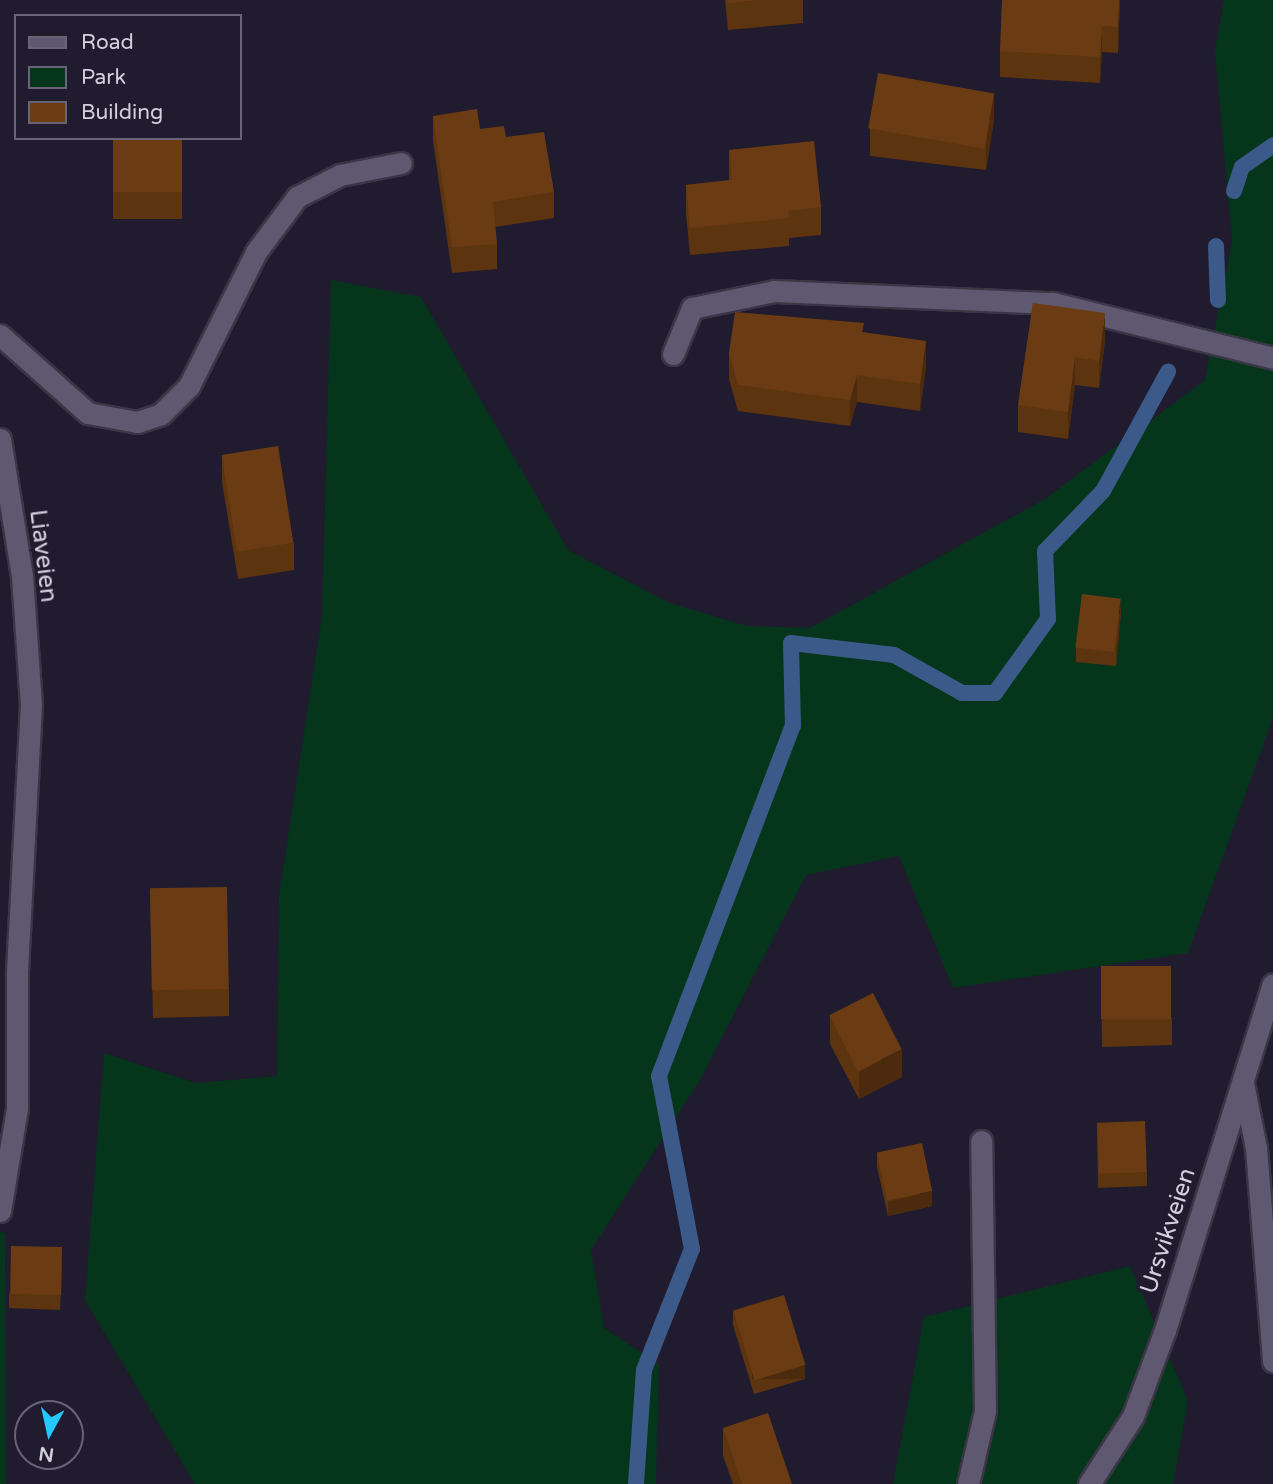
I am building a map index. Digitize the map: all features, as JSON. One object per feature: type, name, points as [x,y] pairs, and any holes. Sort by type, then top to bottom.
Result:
[{"type":"street","points":[[0,335],[88,413],[137,422],[161,414],[189,386],[256,252],[297,197],[340,175],[401,163]]},
{"type":"street","points":[[673,354],[692,308],[774,291],[1053,303],[1273,358]]},
{"type":"street","name":"Liaveien","points":[[0,439],[22,576],[31,704],[17,974],[17,1108],[0,1211]]},
{"type":"street","name":"Ursvikveien","points":[[1089,1484],[1133,1416],[1273,984]]},
{"type":"street","points":[[1243,1083],[1256,1148],[1273,1361]]},
{"type":"street","points":[[968,1484],[985,1411],[981,1141]]},
{"type":"green space","points":[[1224,0],[1273,0],[1273,718],[1188,953],[953,988],[899,856],[806,875],[701,1078],[591,1250],[604,1328],[659,1364],[656,1484],[195,1484],[85,1300],[104,1053],[196,1083],[277,1076],[279,896],[322,616],[331,280],[421,297],[568,550],[670,603],[747,626],[810,628],[1045,499],[1205,380],[1232,241],[1215,51]]},
{"type":"green space","points":[[0,1232],[5,1233],[6,1484],[0,1484]]},
{"type":"green space","points":[[1130,1266],[1188,1401],[1173,1484],[893,1484],[924,1317]]},
{"type":"building","points":[[727,0],[757,0],[728,3]]},
{"type":"building","points":[[1002,0],[1119,0],[1118,27],[1102,26],[1100,57],[1000,51]]},
{"type":"building","points":[[878,73],[994,93],[984,149],[868,128]]},
{"type":"building","points":[[477,109],[480,129],[504,126],[506,137],[544,132],[554,192],[493,202],[497,244],[452,247],[433,116]]},
{"type":"building","points":[[113,140],[182,140],[182,192],[113,192]]},
{"type":"building","points":[[814,141],[821,207],[788,211],[789,218],[690,228],[686,185],[732,180],[729,150]]},
{"type":"building","points":[[1033,303],[1105,313],[1099,361],[1075,357],[1068,412],[1018,405]]},
{"type":"building","points":[[735,312],[864,323],[862,332],[926,341],[920,384],[857,375],[850,400],[738,385],[729,353]]},
{"type":"building","points":[[278,446],[293,543],[237,552],[222,455]]},
{"type":"building","points":[[1082,594],[1121,599],[1114,652],[1075,648]]},
{"type":"building","points":[[227,887],[229,989],[152,990],[150,888]]},
{"type":"building","points":[[1101,966],[1171,966],[1171,1019],[1101,1019]]},
{"type":"building","points":[[873,993],[902,1049],[858,1071],[829,1015]]},
{"type":"building","points":[[1145,1121],[1147,1172],[1099,1174],[1097,1123]]},
{"type":"building","points":[[922,1143],[932,1191],[887,1200],[877,1153]]},
{"type":"building","points":[[11,1246],[62,1247],[61,1295],[10,1294]]},
{"type":"building","points":[[784,1295],[805,1365],[755,1380],[733,1310]]},
{"type":"building","points":[[768,1413],[792,1484],[742,1484],[723,1428]]},
{"type":"waterway","points":[[1234,191],[1242,167],[1273,145]]},
{"type":"waterway","points":[[1216,246],[1218,300]]},
{"type":"waterway","points":[[636,1484],[644,1370],[692,1249],[659,1076],[793,726],[791,643],[894,655],[962,693],[995,693],[1048,619],[1045,551],[1103,491],[1168,372]]}]
